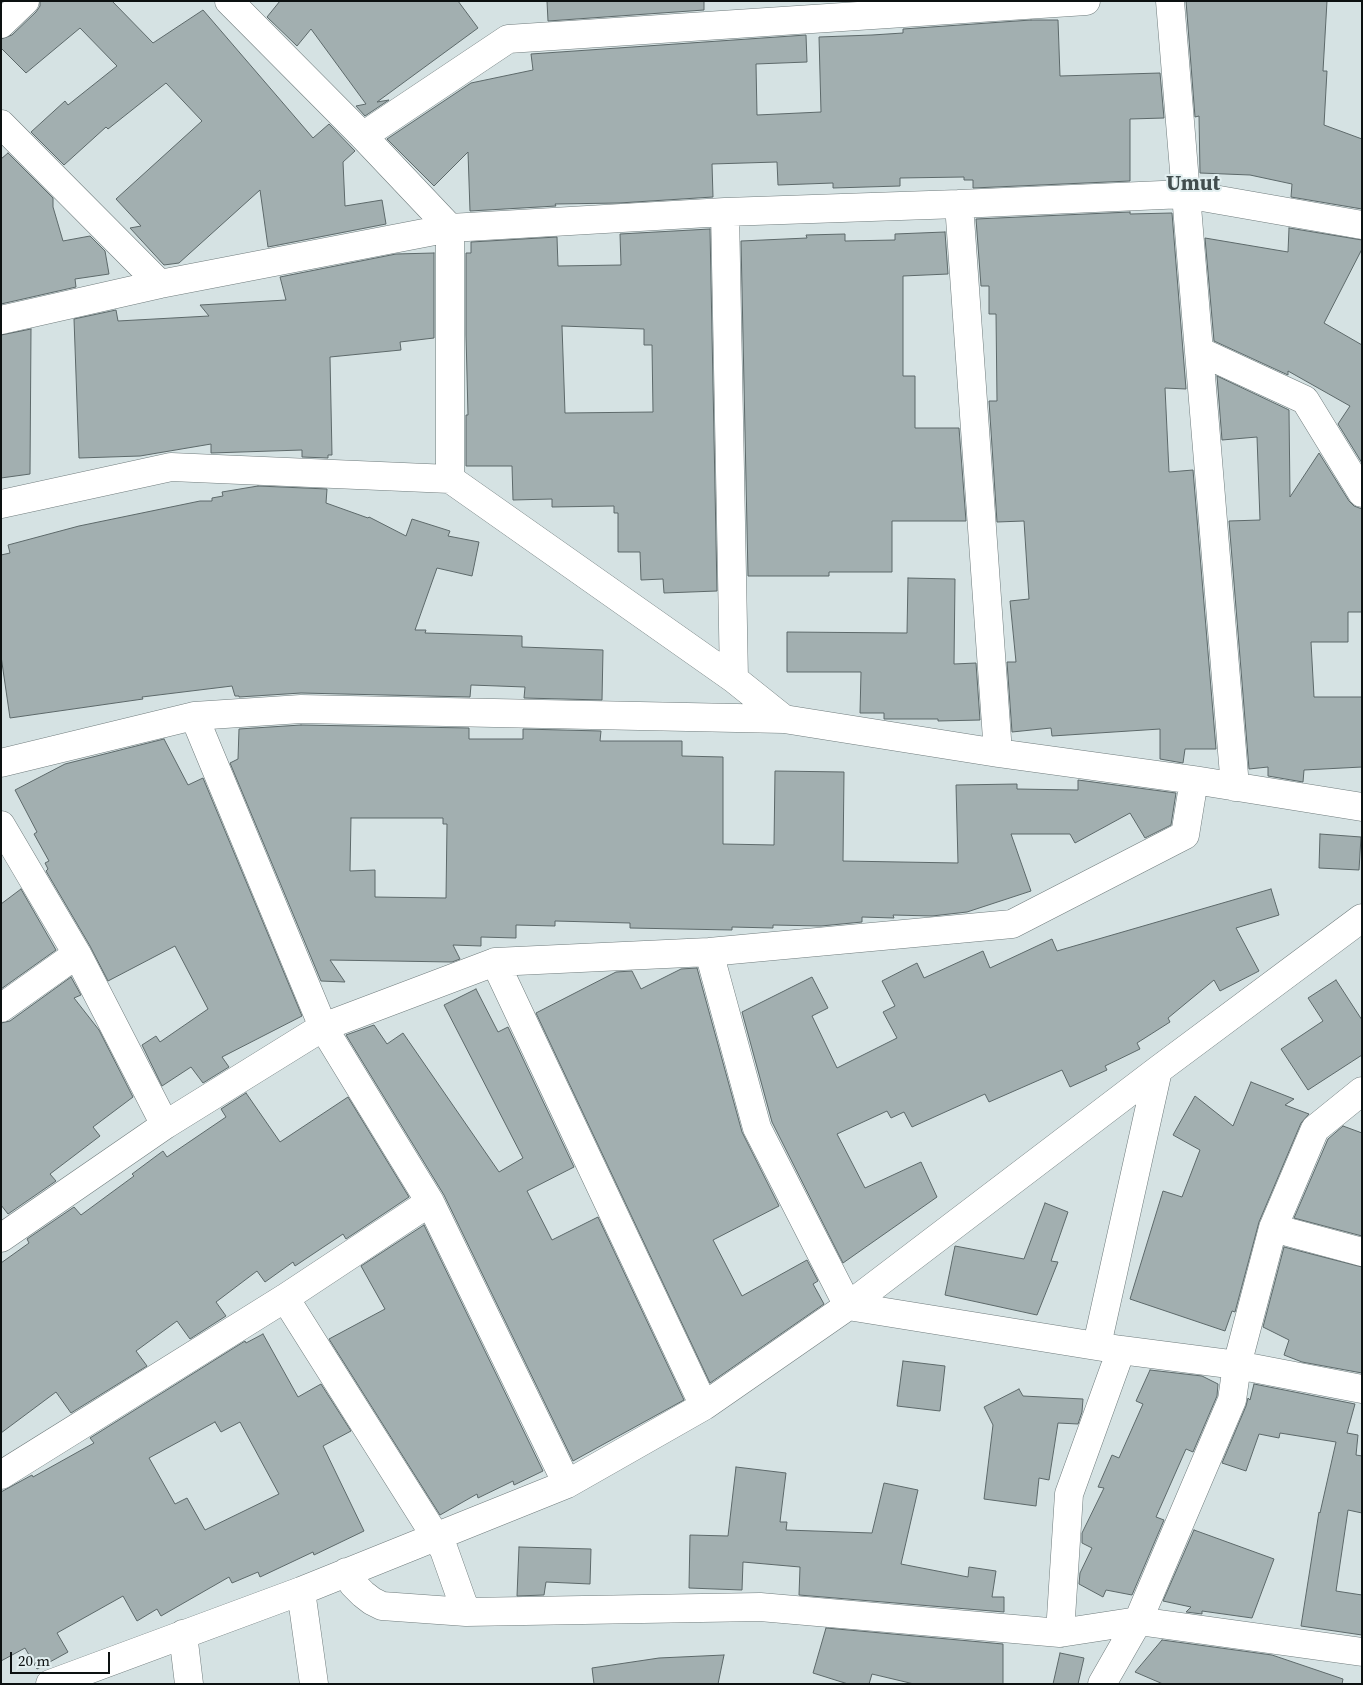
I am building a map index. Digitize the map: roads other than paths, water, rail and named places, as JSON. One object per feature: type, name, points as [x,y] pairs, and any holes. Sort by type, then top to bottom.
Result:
[{"type":"street","points":[[1,24],[25,1]]},
{"type":"street","points":[[363,136],[508,39],[1086,1]]},
{"type":"street","points":[[1170,1],[1235,787]]},
{"type":"street","points":[[234,3],[450,228],[450,478]]},
{"type":"street","points":[[1,124],[160,284]]},
{"type":"street","points":[[1,320],[160,284],[450,228],[725,212],[1185,194],[1362,225]]},
{"type":"street","points":[[959,204],[998,753]]},
{"type":"street","points":[[725,212],[734,680]]},
{"type":"street","points":[[1199,352],[1305,400],[1362,493]]},
{"type":"street","points":[[1,504],[171,468],[450,478],[734,680],[784,719]]},
{"type":"street","points":[[1,763],[194,716],[301,709],[784,719],[1362,807]]},
{"type":"street","points":[[194,716],[323,1027],[430,1202],[568,1484]]},
{"type":"street","points":[[1,1238],[165,1124],[323,1027],[495,962],[709,952],[1012,924],[1185,835],[1194,780]]},
{"type":"street","points":[[1,825],[77,954],[165,1124]]},
{"type":"street","points":[[50,1684],[300,1591],[568,1484],[704,1406],[848,1306],[1158,1070],[1362,918]]},
{"type":"street","points":[[709,952],[757,1128],[848,1306]]},
{"type":"street","points":[[1,1008],[77,954]]},
{"type":"street","points":[[495,962],[704,1406]]},
{"type":"street","points":[[1060,1634],[1070,1494],[1109,1348],[1158,1070]]},
{"type":"street","points":[[1102,1684],[1138,1621],[1232,1400],[1237,1365],[1273,1228],[1315,1129],[1362,1091]]},
{"type":"street","points":[[1,1475],[285,1298],[430,1202]]},
{"type":"street","points":[[1273,1228],[1362,1252]]},
{"type":"street","points":[[285,1298],[444,1550],[466,1612]]},
{"type":"street","points":[[848,1306],[1109,1348],[1237,1365],[1362,1390]]},
{"type":"street","points":[[346,1572],[353,1584],[363,1594],[382,1606],[466,1612],[760,1607],[893,1617],[1060,1634],[1138,1621],[1362,1652]]},
{"type":"street","points":[[300,1591],[314,1684]]},
{"type":"street","points":[[184,1634],[189,1684]]},
{"type":"district","name":"Umut","points":[[1193,185]]}]
